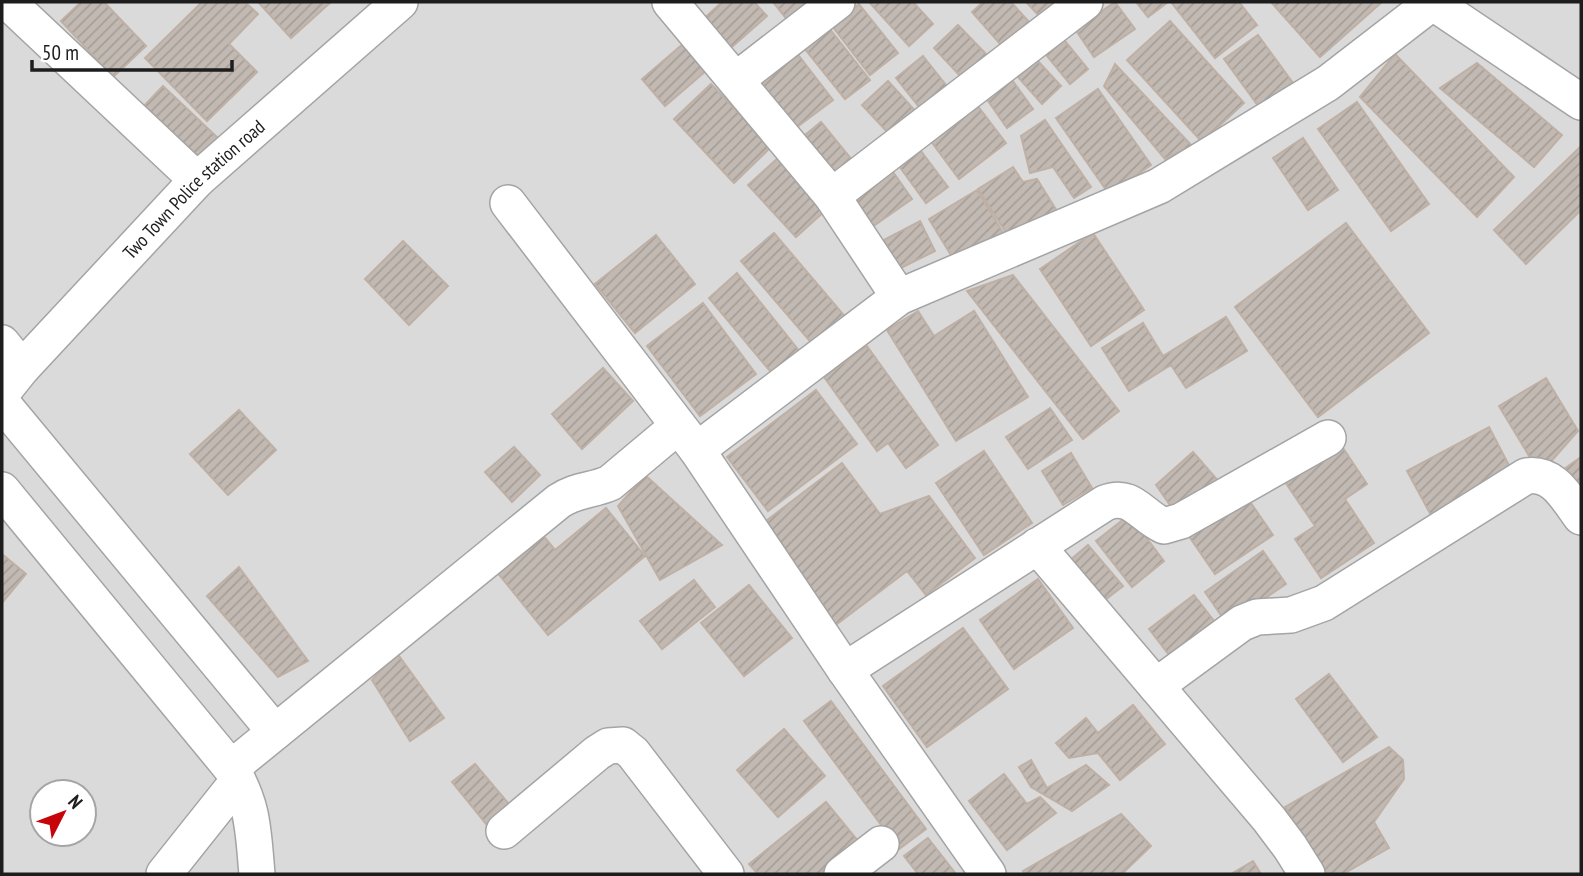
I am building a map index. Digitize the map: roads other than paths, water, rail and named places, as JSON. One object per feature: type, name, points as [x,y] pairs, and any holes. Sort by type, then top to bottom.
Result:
[{"type":"street","points":[[8,2],[197,180]]},
{"type":"street","points":[[670,2],[832,196],[899,297]]},
{"type":"street","points":[[736,80],[837,2]]},
{"type":"street","points":[[832,196],[1085,2]]},
{"type":"street","points":[[164,874],[236,770],[271,735],[559,500],[582,489],[610,483],[687,438],[899,297],[1159,186],[1328,83],[1433,2],[1581,102]]},
{"type":"street","name":"Two Town Police station road","points":[[9,368],[197,180],[382,7]]},
{"type":"street","points":[[508,203],[687,438],[988,874]]},
{"type":"street","points":[[2,403],[271,735]]},
{"type":"street","points":[[845,670],[1105,503],[1117,498],[1132,503],[1151,520],[1164,526],[1181,521],[1328,438]]},
{"type":"street","points":[[1156,686],[1242,623],[1257,617],[1291,615],[1324,603],[1526,475],[1539,474],[1553,482],[1581,517]]},
{"type":"street","points":[[2,490],[236,770],[252,816],[257,874]]},
{"type":"street","points":[[1037,546],[1269,819],[1307,874]]},
{"type":"street","points":[[504,831],[597,753],[608,746],[623,745],[634,753],[726,874]]},
{"type":"street","points":[[842,874],[881,844]]}]
